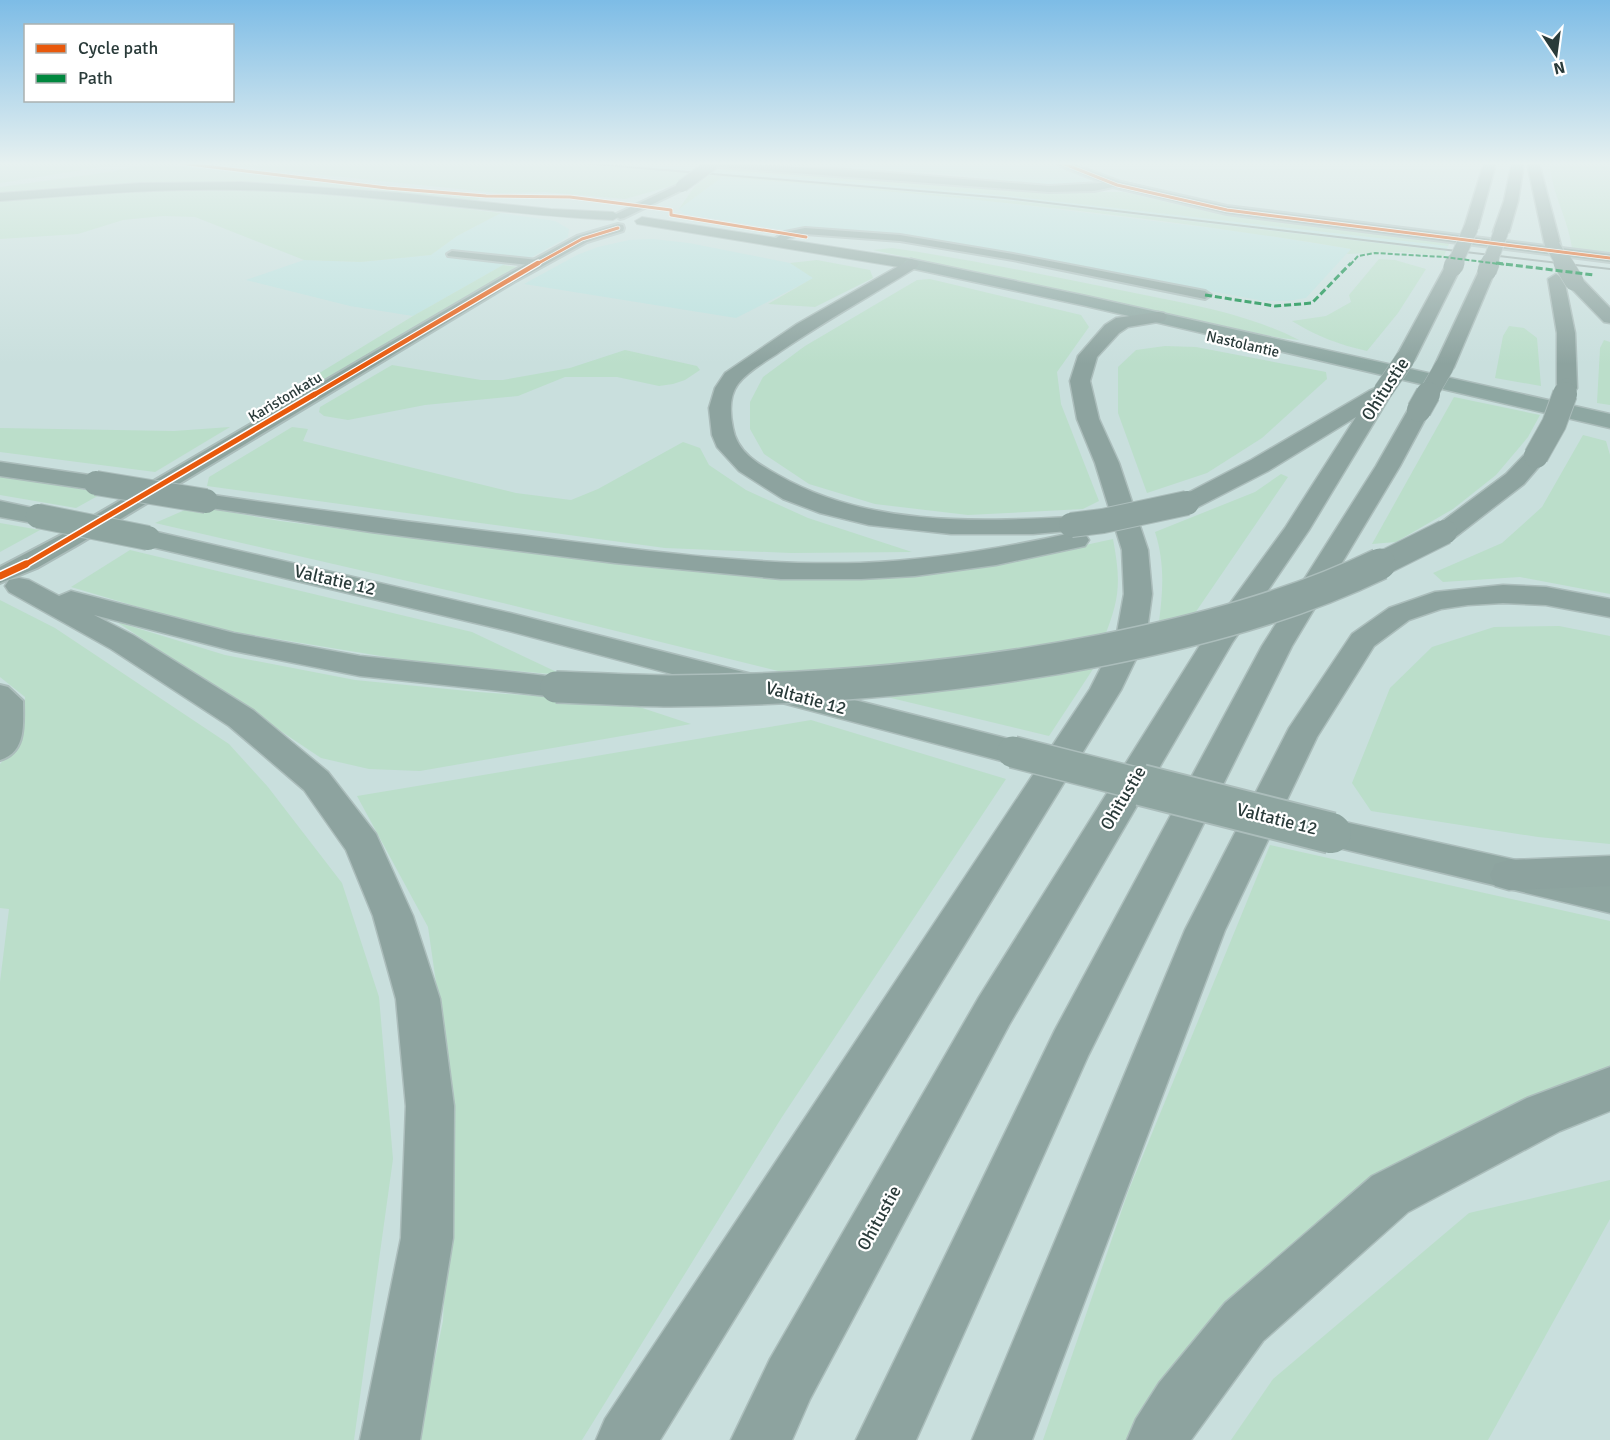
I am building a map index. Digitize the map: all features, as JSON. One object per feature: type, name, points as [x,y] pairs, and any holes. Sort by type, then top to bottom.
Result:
[{"type":"highway","name":"Ohitustie","points":[[761,1440],[790,1378],[994,1011],[1217,642],[1296,530],[1405,359],[1470,230]]},
{"type":"highway","name":"Ohitustie","points":[[886,1440],[1076,1034],[1277,646],[1388,466],[1444,367],[1503,230]]},
{"type":"highway","points":[[6,580],[234,642],[360,666],[556,687],[669,691],[877,681],[1050,659],[1147,641],[1287,602],[1382,564],[1444,532],[1515,479],[1536,456],[1554,423],[1567,388],[1565,280],[1549,230]]},
{"type":"highway","points":[[911,264],[779,343],[729,382],[721,401],[719,417],[724,439],[739,460],[766,480],[798,496],[840,510],[888,521],[942,527],[1074,533],[1110,531],[1186,503],[1236,480],[1285,453],[1383,391]]},
{"type":"highway","points":[[1565,280],[1610,318]]},
{"type":"highway","points":[[626,1440],[1105,690],[1131,638],[1138,594],[1135,550],[1107,463],[1088,419],[1080,381],[1088,356],[1104,336],[1123,322],[1158,317]]},
{"type":"highway","points":[[0,469],[374,525],[599,553],[734,566],[858,571],[967,563],[1074,533]]},
{"type":"highway","name":"Valtatie 12","points":[[0,509],[148,538],[510,622],[1331,833],[1610,897]]},
{"type":"highway","points":[[6,580],[122,642],[241,718],[316,781],[363,844],[393,916],[418,999],[430,1106],[426,1238],[397,1411],[390,1440]]},
{"type":"highway","points":[[1002,1440],[1082,1234],[1205,930],[1301,736],[1363,639],[1399,614],[1436,601],[1468,596],[1503,594],[1545,596],[1610,608]]},
{"type":"highway","points":[[1509,875],[1610,871]]},
{"type":"highway","points":[[1157,1440],[1180,1404],[1244,1322],[1390,1194],[1544,1114],[1610,1089]]},
{"type":"main road","name":"Nastolantie","points":[[688,230],[911,264],[1158,317],[1456,388],[1610,421]]},
{"type":"main road","name":"Nastolantie","points":[[1033,290],[1138,319],[1344,367],[1456,388]]},
{"type":"street","name":"Karistonkatu","points":[[582,239],[590,230]]},
{"type":"street","name":"Karistonkatu","points":[[6,580],[29,563],[538,263],[582,239],[604,230]]},
{"type":"street","points":[[1380,230],[1610,258]]},
{"type":"street","points":[[794,245],[815,233],[831,232]]},
{"type":"street","points":[[775,242],[794,233],[831,232],[900,238],[1013,257],[1205,295]]},
{"type":"street","points":[[452,254],[538,263]]},
{"type":"street","points":[[0,692],[12,701],[11,739],[0,752]]},
{"type":"shaded area","points":[[468,230],[569,230],[568,237],[532,257],[503,265],[413,316],[350,306],[246,280],[304,260],[362,262],[431,255]]},
{"type":"shaded area","points":[[830,230],[1228,230],[1351,249],[1306,298],[1264,301],[946,242]]},
{"type":"shaded area","points":[[1268,230],[1310,230],[1448,246],[1446,251]]},
{"type":"shaded area","points":[[653,239],[689,243],[790,263],[814,278],[736,318],[524,284],[577,255],[598,247],[629,240]]},
{"type":"green space","points":[[0,230],[90,230],[78,234],[0,239]]},
{"type":"green space","points":[[228,230],[468,230],[431,255],[361,262],[304,260]]},
{"type":"green space","points":[[1228,230],[1268,230],[1446,251],[1444,256],[1400,252],[1347,254],[1351,249]]},
{"type":"green space","points":[[1310,230],[1352,230],[1450,242],[1448,246]]},
{"type":"green space","points":[[1568,230],[1610,230],[1610,252],[1572,248]]},
{"type":"green space","points":[[892,248],[1004,267],[1209,308],[1255,322],[1299,340],[1280,338],[873,250]]},
{"type":"green space","points":[[1379,259],[1395,260],[1426,269],[1398,313],[1367,351],[1328,339],[1292,321],[1326,316],[1351,302],[1349,295]]},
{"type":"green space","points":[[817,260],[870,270],[873,278],[815,307],[768,304],[813,278],[790,263]]},
{"type":"green space","points":[[503,265],[519,267],[270,412],[257,411],[413,316]]},
{"type":"green space","points":[[930,279],[1081,315],[1089,327],[1057,372],[1061,404],[1099,501],[1083,509],[968,515],[875,504],[809,484],[764,454],[750,429],[750,402],[763,377],[805,346],[917,280]]},
{"type":"green space","points":[[1509,326],[1524,328],[1537,338],[1541,386],[1495,378],[1503,336]]},
{"type":"green space","points":[[1604,340],[1610,342],[1610,405],[1597,403],[1600,348]]},
{"type":"green space","points":[[1165,346],[1196,347],[1326,372],[1327,379],[1262,438],[1207,473],[1147,493],[1118,413],[1118,367],[1136,350]]},
{"type":"green space","points":[[625,350],[697,366],[700,370],[685,380],[659,386],[617,377],[565,377],[518,396],[425,405],[348,420],[324,416],[319,412],[320,407],[392,365],[481,380],[503,380],[570,368]]},
{"type":"green space","points":[[1454,397],[1540,415],[1528,437],[1496,475],[1453,509],[1396,542],[1372,544]]},
{"type":"green space","points":[[230,427],[155,472],[0,452],[0,428],[174,431]]},
{"type":"green space","points":[[292,427],[308,429],[303,441],[516,493],[571,500],[598,489],[683,442],[700,448],[709,465],[746,490],[808,518],[912,552],[791,553],[665,548],[207,486],[209,477]]},
{"type":"green space","points":[[1583,435],[1606,441],[1610,455],[1610,594],[1520,577],[1443,582],[1433,573],[1502,543],[1542,507]]},
{"type":"green space","points":[[1281,474],[1288,477],[1193,616],[1159,622],[1162,577],[1155,532],[1255,492]]},
{"type":"green space","points":[[0,475],[103,493],[76,508],[0,495]]},
{"type":"green space","points":[[194,506],[280,521],[654,566],[989,566],[1113,539],[1118,590],[1104,638],[1007,655],[798,676],[503,603],[155,523]]},
{"type":"green space","points":[[0,523],[40,530],[0,552]]},
{"type":"green space","points":[[130,550],[472,632],[563,675],[423,663],[209,628],[71,587]]},
{"type":"green space","points":[[0,600],[55,628],[229,744],[268,787],[342,883],[379,997],[393,1159],[354,1440],[0,1440],[0,982],[9,909],[0,908],[0,764],[23,738],[25,697],[0,677]]},
{"type":"green space","points":[[117,622],[225,655],[355,680],[478,692],[624,702],[691,724],[420,771],[369,769],[321,758]]},
{"type":"green space","points":[[1559,626],[1610,636],[1610,844],[1538,837],[1371,811],[1352,783],[1390,688],[1432,647],[1494,627]]},
{"type":"green space","points":[[1097,663],[1049,736],[866,692]]},
{"type":"green space","points":[[811,720],[1006,779],[782,1117],[582,1440],[418,1440],[443,1321],[453,1101],[428,927],[357,796]]},
{"type":"green space","points":[[1270,845],[1610,921],[1610,1076],[1549,1093],[1131,1440],[1043,1440],[1128,1192]]},
{"type":"green space","points":[[1610,1180],[1610,1219],[1488,1440],[1231,1440],[1273,1379],[1469,1213]]},
{"type":"railway","points":[[1279,230],[1610,269]]},
{"type":"marked path","points":[[1205,295],[1275,306],[1312,303],[1358,256],[1375,253],[1444,257],[1594,275]]},
{"type":"cycle path","points":[[0,576],[29,563],[71,539],[509,279],[582,239],[611,230]]},
{"type":"cycle path","points":[[764,230],[806,237]]},
{"type":"cycle path","points":[[1388,230],[1610,258]]}]
